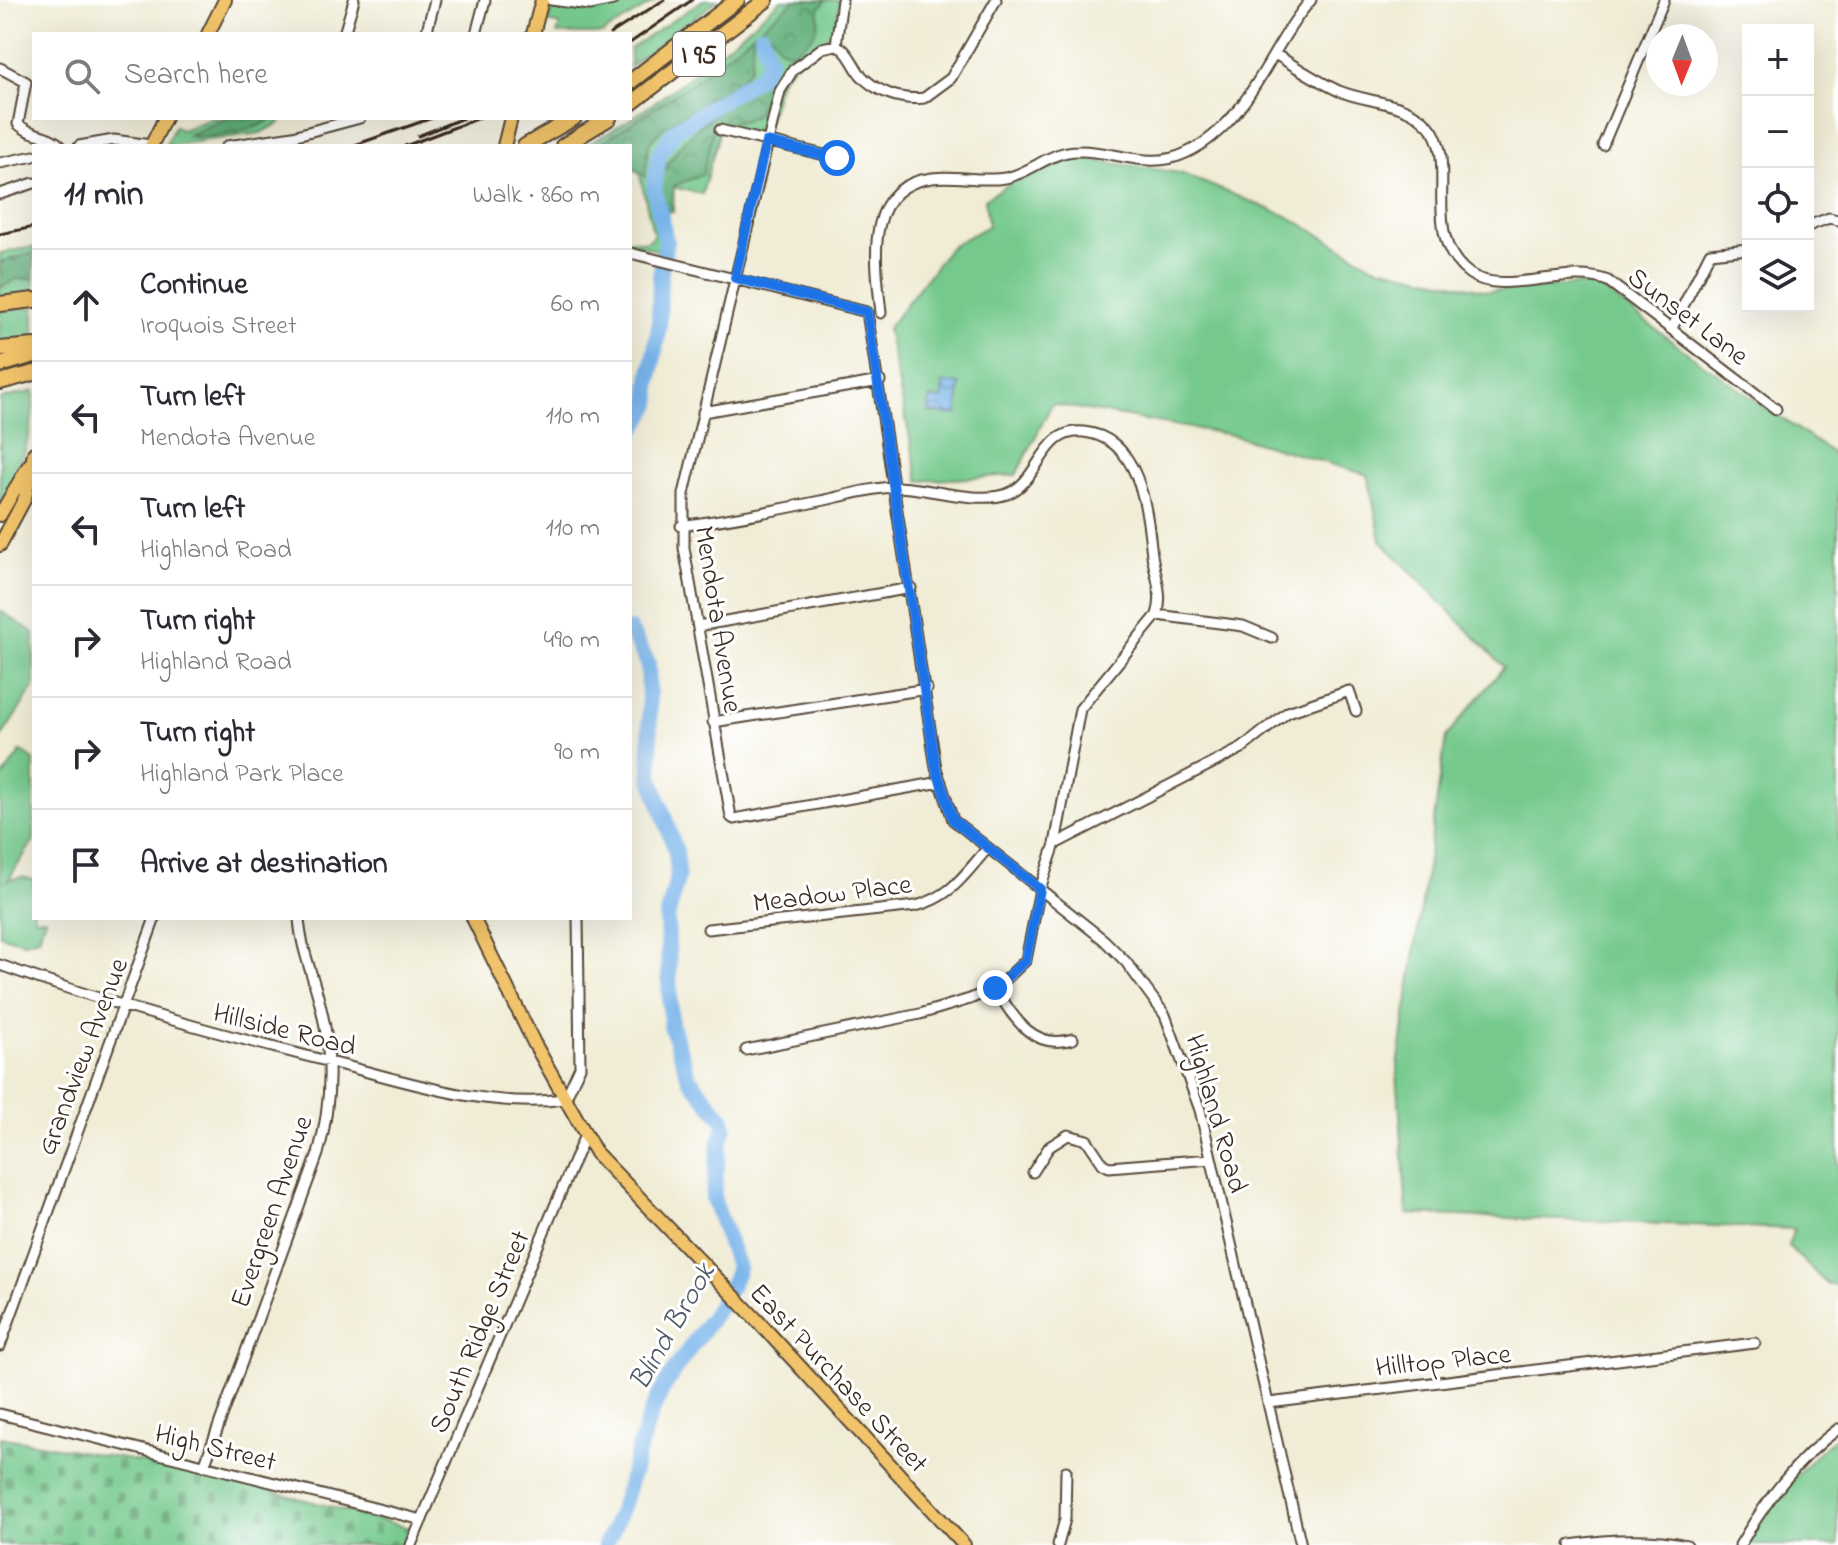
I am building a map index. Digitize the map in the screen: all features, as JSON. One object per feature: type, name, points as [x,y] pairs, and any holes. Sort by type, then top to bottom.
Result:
[{"type":"highway","name":"I 95","points":[[632,80],[737,0]]},
{"type":"highway","name":"I 95","points":[[632,102],[766,0]]},
{"type":"highway","points":[[529,144],[571,120]]},
{"type":"highway","points":[[566,144],[606,120]]},
{"type":"highway","points":[[0,304],[32,300]]},
{"type":"highway","points":[[0,349],[32,346]]},
{"type":"highway","points":[[0,365],[32,356]]},
{"type":"highway","points":[[0,382],[32,374]]},
{"type":"main road","points":[[209,32],[225,0]]},
{"type":"main road","points":[[534,32],[542,0]]},
{"type":"main road","points":[[152,144],[164,120]]},
{"type":"main road","points":[[504,144],[510,120]]},
{"type":"main road","points":[[0,515],[32,458]]},
{"type":"main road","points":[[0,545],[25,498],[32,461]]},
{"type":"main road","points":[[474,920],[501,980],[565,1099]]},
{"type":"main road","name":"East Purchase Street","points":[[565,1099],[585,1135],[608,1166],[755,1318],[964,1545]]},
{"type":"street","points":[[345,32],[354,0]]},
{"type":"street","points":[[427,32],[435,0]]},
{"type":"street","points":[[477,32],[485,0]]},
{"type":"street","points":[[551,0],[590,5],[613,0]]},
{"type":"street","points":[[842,0],[836,45],[847,53],[873,85],[898,96],[924,98],[951,78],[996,0]]},
{"type":"street","points":[[881,313],[877,228],[884,211],[903,190],[930,178],[1005,178],[1051,154],[1066,151],[1093,151],[1144,161],[1181,156],[1225,127],[1254,91],[1311,0]]},
{"type":"street","points":[[1603,145],[1664,0]]},
{"type":"street","name":"Mendota Avenue","points":[[836,45],[816,51],[786,76],[766,142],[684,494],[681,526],[729,813],[736,819],[941,782]]},
{"type":"street","name":"Sunset Lane","points":[[1275,54],[1340,91],[1404,108],[1429,125],[1440,145],[1441,204],[1446,236],[1450,249],[1471,274],[1494,281],[1593,275],[1608,281],[1776,409]]},
{"type":"street","points":[[0,68],[26,82],[18,124],[58,144]]},
{"type":"street","points":[[236,144],[331,122]]},
{"type":"street","points":[[720,130],[837,158]]},
{"type":"street","points":[[91,144],[114,140],[139,144]]},
{"type":"street","points":[[0,163],[32,156]]},
{"type":"street","points":[[0,194],[32,184]]},
{"type":"street","points":[[1814,224],[1829,218],[1838,220]]},
{"type":"street","points":[[1672,328],[1710,253],[1742,250]]},
{"type":"street","name":"Highland Road","points":[[632,253],[867,312],[941,782],[953,820],[1126,962],[1165,1015],[1200,1110],[1301,1545]]},
{"type":"street","points":[[703,412],[880,381]]},
{"type":"street","points":[[681,526],[896,487],[1001,495],[1023,483],[1043,453],[1066,434],[1086,432],[1101,436],[1128,463],[1138,478],[1147,503],[1160,598],[1157,615],[1080,709],[1055,844],[1040,889],[1026,960],[995,988],[920,1014],[746,1050]]},
{"type":"street","points":[[698,626],[911,588]]},
{"type":"street","points":[[1157,615],[1243,626],[1272,638]]},
{"type":"street","points":[[713,722],[927,689]]},
{"type":"street","points":[[1055,844],[1242,748],[1288,712],[1349,691],[1356,711]]},
{"type":"street","name":"Meadow Place","points":[[708,929],[916,906],[938,900],[948,894],[987,849]]},
{"type":"street","name":"Grandview Avenue","points":[[0,1346],[154,920]]},
{"type":"street","name":"Evergreen Avenue","points":[[204,1466],[318,1154],[328,1112],[329,1062],[323,1014],[311,978],[299,920]]},
{"type":"street","points":[[565,1099],[580,1067],[578,920]]},
{"type":"street","name":"Hillside Road","points":[[0,965],[124,1007],[463,1094],[533,1103],[565,1099]]},
{"type":"street","points":[[995,988],[1028,1034],[1060,1043],[1073,1039]]},
{"type":"street","name":"South Ridge Street","points":[[411,1545],[585,1135]]},
{"type":"street","points":[[1033,1172],[1049,1147],[1068,1135],[1087,1140],[1103,1164],[1109,1167],[1181,1158],[1211,1159]]},
{"type":"street","name":"Hilltop Place","points":[[1269,1403],[1755,1343]]},
{"type":"street","name":"High Street","points":[[0,1414],[422,1520]]},
{"type":"street","points":[[1740,1545],[1778,1488],[1801,1461],[1838,1429]]},
{"type":"street","points":[[1058,1545],[1065,1519],[1066,1471]]},
{"type":"street","points":[[1571,1545],[1600,1541],[1666,1541],[1687,1545]]},
{"type":"green space","points":[[629,0],[657,0],[605,32],[558,32],[560,25],[547,22],[553,9],[596,12]]},
{"type":"green space","points":[[703,0],[718,0],[632,64],[632,48]]},
{"type":"green space","points":[[781,0],[840,0],[835,31],[793,65],[780,80],[764,134],[721,126],[702,194],[673,187],[667,208],[671,253],[632,244],[632,240],[646,242],[654,236],[639,172],[632,169],[632,144],[589,144],[632,120]]},
{"type":"green space","points":[[795,0],[826,0],[819,9],[818,25],[813,36],[790,53],[780,48],[771,34],[753,37],[751,67],[740,80],[663,128],[649,144],[645,177],[632,167],[632,144],[600,144],[693,82]]},
{"type":"green space","points":[[774,76],[752,118],[715,125],[703,174],[674,186],[673,212],[661,207],[660,187],[666,167],[679,148],[716,113]]},
{"type":"green space","points":[[207,120],[280,120],[280,123],[260,133],[166,144],[175,126],[182,130]]},
{"type":"green space","points":[[223,120],[268,120],[256,127],[231,133],[205,137],[188,135]]},
{"type":"green space","points":[[1072,157],[1180,173],[1289,217],[1374,266],[1487,291],[1595,284],[1696,359],[1838,457],[1838,1285],[1828,1285],[1788,1246],[1794,1229],[1407,1214],[1397,1073],[1446,737],[1504,667],[1381,541],[1368,475],[1232,435],[1052,404],[1016,475],[919,481],[887,329],[951,246],[988,226],[985,199],[1038,166]]},
{"type":"green space","points":[[32,247],[32,295],[0,300],[0,253]]},
{"type":"green space","points":[[32,254],[32,279],[17,279],[0,288],[0,262]]},
{"type":"green space","points":[[32,307],[32,339],[0,341],[0,311]]},
{"type":"green space","points":[[32,391],[32,422],[24,451],[0,507],[0,399]]},
{"type":"green space","points":[[1,611],[32,632],[32,690],[0,739]]},
{"type":"green space","points":[[21,751],[32,759],[32,843],[8,880],[22,877],[32,880],[32,920],[44,920],[39,938],[23,942],[0,935],[0,883],[3,882],[0,879],[0,781]]},
{"type":"green space","points":[[1838,1436],[1838,1545],[1746,1545],[1787,1486]]},
{"type":"green space","points":[[0,1437],[210,1474],[412,1529],[405,1545],[0,1545]]},
{"type":"water","points":[[943,383],[960,384],[957,415],[928,412],[930,398],[942,399]]},
{"type":"waterway","name":"Blind Brook","points":[[632,433],[650,404],[649,385],[659,326],[660,277],[666,241],[654,188],[659,154],[675,130],[762,75],[769,60],[762,35]]},
{"type":"waterway","name":"Blind Brook","points":[[605,1545],[621,1509],[660,1394],[722,1302],[738,1268],[713,1198],[720,1141],[725,1128],[723,1119],[689,1078],[671,1026],[667,918],[678,875],[676,852],[651,777],[648,663],[632,634]]},
{"type":"railway","points":[[613,32],[664,0]]},
{"type":"railway","points":[[632,42],[692,0]]},
{"type":"railway","points":[[358,144],[426,120]]},
{"type":"railway","points":[[418,136],[458,120]]},
{"type":"railway","points":[[410,144],[474,120]]},
{"type":"railway","points":[[0,234],[32,227]]},
{"type":"route","points":[[837,158],[766,142],[735,278],[867,312],[927,689],[936,768],[953,820],[1040,889],[1026,960],[995,988]]}]
